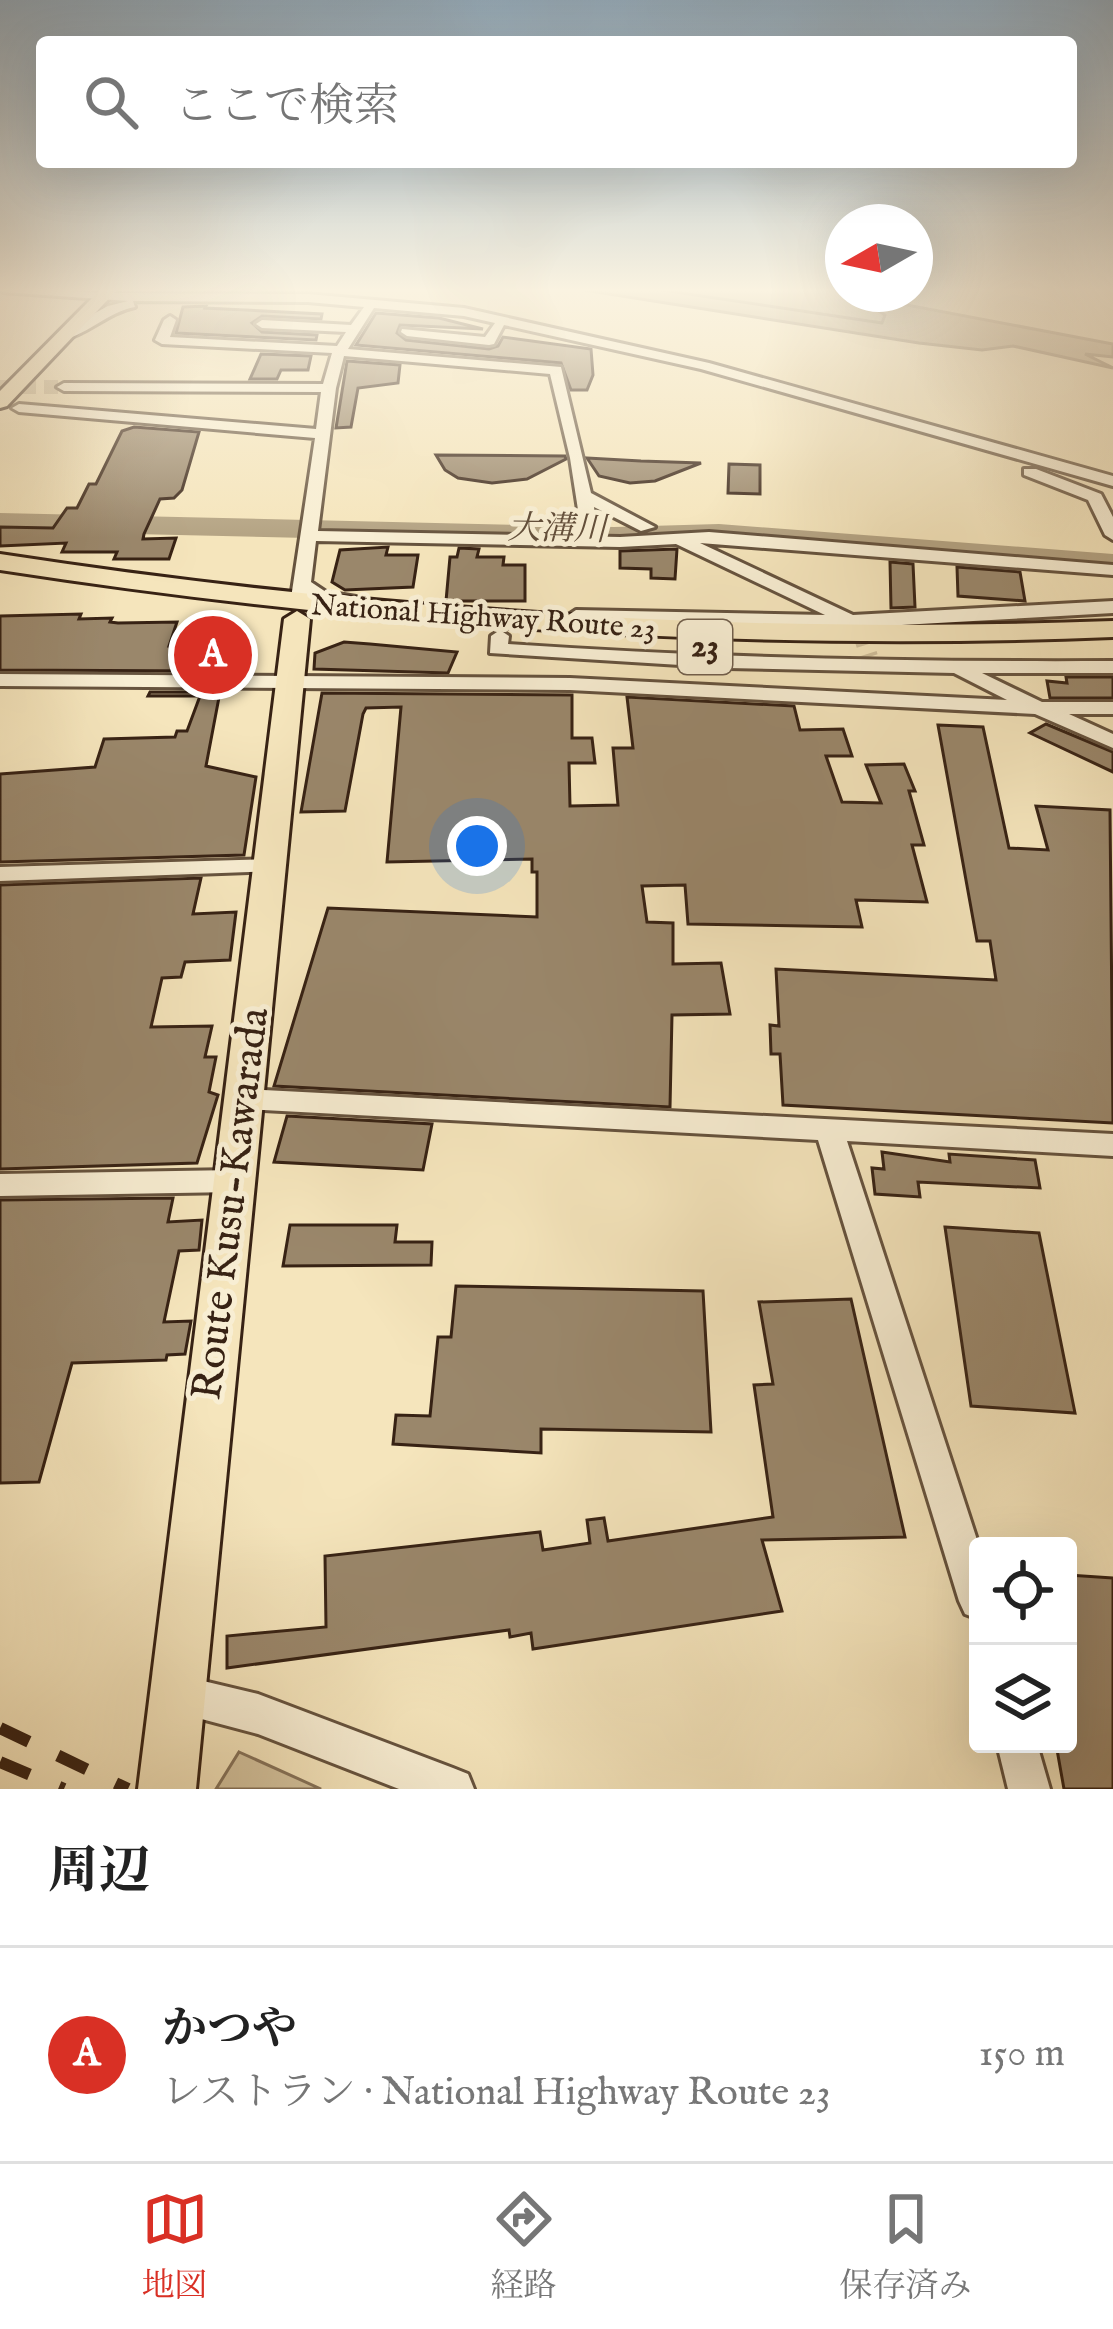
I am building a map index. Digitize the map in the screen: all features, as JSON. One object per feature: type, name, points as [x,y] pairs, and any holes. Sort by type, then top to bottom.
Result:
[{"type":"highway","name":"National Highway Route 23","points":[[0,562],[500,636],[801,650],[1113,642]]},
{"type":"highway","name":"National Highway Route 23","points":[[0,578],[139,601],[300,603],[675,632],[892,634],[1113,628]]},
{"type":"main road","points":[[6,400],[31,371]]},
{"type":"main road","name":"Route Kusu-Kawarada","points":[[167,1789],[300,603]]},
{"type":"street","points":[[202,387],[208,371]]},
{"type":"street","points":[[334,371],[319,434],[300,603],[331,600],[856,625],[1113,607]]},
{"type":"street","points":[[556,371],[589,529]]},
{"type":"street","points":[[721,371],[1113,481]]},
{"type":"street","points":[[64,387],[329,388]]},
{"type":"street","points":[[6,400],[319,434]]},
{"type":"street","points":[[828,400],[1095,497],[1113,535]]},
{"type":"street","points":[[585,496],[856,625]]},
{"type":"street","points":[[309,529],[708,525],[1113,555]]},
{"type":"street","points":[[309,529],[710,537],[1113,570]]},
{"type":"street","points":[[500,636],[497,649],[954,667],[1113,667]]},
{"type":"street","points":[[954,667],[1113,742]]},
{"type":"street","points":[[0,680],[570,684],[1113,708]]},
{"type":"street","points":[[0,874],[271,866]]},
{"type":"street","points":[[244,1099],[1113,1144]]},
{"type":"street","points":[[829,1129],[969,1572]]},
{"type":"street","points":[[0,1185],[234,1181]]},
{"type":"street","points":[[176,1694],[258,1714],[453,1789]]},
{"type":"street","points":[[1019,1753],[1029,1789]]},
{"type":"shaded area","points":[[239,1752],[321,1789],[216,1789]]},
{"type":"building","points":[[253,371],[280,371],[277,379],[250,379]]},
{"type":"building","points":[[345,371],[399,371],[398,383],[358,388],[351,427],[336,428]]},
{"type":"building","points":[[564,371],[593,371],[587,390],[571,390]]},
{"type":"building","points":[[134,427],[199,432],[182,490],[174,498],[160,499],[144,534],[143,539],[176,538],[169,559],[62,552],[66,543],[0,546],[0,527],[53,528],[67,508],[77,508],[89,484],[96,484],[122,431]]},
{"type":"building","points":[[436,455],[566,459],[527,479],[492,483],[458,478],[445,470]]},
{"type":"building","points":[[587,458],[701,463],[655,481],[630,483],[599,476]]},
{"type":"building","points":[[729,464],[760,465],[760,494],[728,493]]},
{"type":"building","points":[[388,547],[386,555],[418,555],[413,587],[345,590],[332,582],[340,550]]},
{"type":"building","points":[[459,548],[479,549],[477,557],[504,557],[503,565],[525,565],[525,601],[446,601],[450,557],[457,557]]},
{"type":"building","points":[[677,549],[675,579],[651,578],[651,569],[620,568],[620,551]]},
{"type":"building","points":[[890,562],[913,564],[915,607],[891,608]]},
{"type":"building","points":[[957,567],[1020,572],[1025,601],[958,596]]},
{"type":"building","points":[[81,614],[79,619],[112,618],[110,622],[118,623],[177,622],[169,646],[215,648],[209,671],[0,670],[0,616]]},
{"type":"building","points":[[344,642],[457,652],[448,673],[314,669],[315,653]]},
{"type":"building","points":[[1066,677],[1113,677],[1113,698],[1050,698],[1047,681],[1067,683]]},
{"type":"building","points":[[150,692],[220,692],[206,766],[256,777],[244,855],[0,862],[0,774],[95,767],[104,739],[175,737],[177,731],[187,731],[200,696],[148,696]]},
{"type":"building","points":[[322,693],[572,695],[572,738],[592,738],[595,763],[569,763],[570,806],[618,805],[613,748],[633,748],[627,697],[794,706],[800,730],[843,729],[852,756],[826,756],[842,802],[881,803],[866,765],[904,764],[915,791],[909,791],[924,845],[912,845],[927,902],[856,900],[862,927],[688,924],[685,885],[642,886],[647,922],[673,923],[673,964],[721,963],[730,1014],[672,1015],[670,1107],[274,1086],[328,908],[537,917],[537,872],[532,872],[532,859],[387,862],[401,707],[366,708],[345,811],[301,812]]},
{"type":"building","points":[[1046,724],[1113,752],[1113,772],[1030,733]]},
{"type":"building","points":[[938,725],[983,727],[1009,848],[1048,850],[1036,806],[1110,810],[1113,1123],[783,1105],[780,1054],[771,1054],[770,1025],[779,1026],[776,969],[996,980],[990,941],[977,941]]},
{"type":"building","points":[[201,878],[193,914],[236,912],[230,960],[185,962],[181,977],[162,978],[151,1027],[212,1026],[205,1057],[216,1057],[209,1092],[218,1095],[197,1163],[0,1169],[0,885]]},
{"type":"building","points":[[287,1116],[432,1124],[423,1170],[274,1162]]},
{"type":"building","points":[[882,1152],[950,1162],[949,1154],[1035,1160],[1040,1188],[918,1182],[920,1197],[875,1194],[872,1168],[884,1169]]},
{"type":"building","points":[[173,1198],[168,1222],[202,1220],[199,1250],[179,1251],[164,1322],[191,1321],[185,1354],[167,1355],[166,1360],[72,1363],[39,1482],[0,1483],[0,1200]]},
{"type":"building","points":[[290,1225],[397,1225],[395,1242],[432,1242],[431,1265],[283,1266]]},
{"type":"building","points":[[945,1227],[1039,1233],[1075,1413],[971,1406]]},
{"type":"building","points":[[456,1286],[703,1291],[711,1432],[541,1429],[541,1453],[393,1444],[396,1415],[430,1416],[438,1337],[451,1337]]},
{"type":"building","points":[[851,1299],[905,1537],[762,1540],[782,1611],[533,1649],[531,1633],[510,1637],[509,1630],[227,1668],[227,1636],[326,1627],[325,1556],[540,1532],[543,1550],[590,1543],[587,1520],[604,1518],[608,1541],[773,1517],[754,1385],[773,1384],[759,1302]]},
{"type":"building","points":[[1077,1576],[1113,1578],[1113,1789],[1064,1789],[1058,1753],[1077,1753]]},
{"type":"waterway","name":"大溝川","points":[[0,522],[614,536],[719,533],[1113,563]]},
{"type":"tunnel","points":[[0,387],[64,387]]},
{"type":"tunnel","points":[[860,628],[869,657]]},
{"type":"railway","points":[[0,1728],[128,1789]]},
{"type":"railway","points":[[0,1762],[64,1789]]},
{"type":"place","name":"かつや","points":[[213,655]]}]
